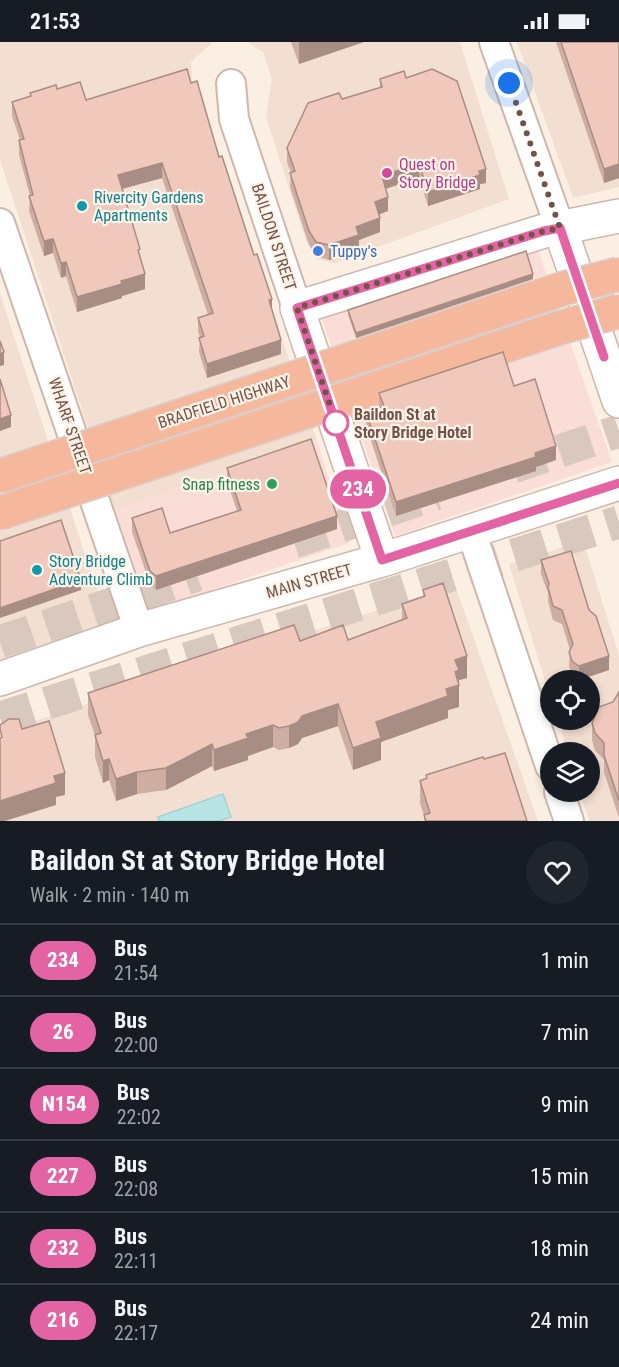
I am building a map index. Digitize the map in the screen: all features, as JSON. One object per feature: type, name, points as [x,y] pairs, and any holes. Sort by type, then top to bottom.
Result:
[{"type":"highway","name":"BRADFIELD HIGHWAY","points":[[0,476],[554,292],[619,274]]},
{"type":"highway","name":"BRADFIELD HIGHWAY","points":[[0,513],[559,328],[619,311]]},
{"type":"street","points":[[494,42],[619,401]]},
{"type":"street","name":"BAILDON STREET","points":[[231,84],[234,119],[382,560]]},
{"type":"street","points":[[297,308],[544,231],[619,216]]},
{"type":"street","name":"WHARF STREET","points":[[0,223],[139,630]]},
{"type":"street","name":"MAIN STREET","points":[[0,679],[139,630],[382,560],[619,483]]},
{"type":"street","points":[[471,531],[542,742]]},
{"type":"street","points":[[562,802],[569,821]]},
{"type":"shaded area","points":[[0,42],[213,42],[191,62],[192,85],[199,95],[317,441],[115,510],[0,160]]},
{"type":"shaded area","points":[[247,42],[460,42],[509,199],[334,263],[317,259],[306,241],[266,117],[272,79],[263,52]]},
{"type":"shaded area","points":[[517,42],[619,42],[619,187],[573,198]]},
{"type":"shaded area","points":[[538,250],[612,462],[395,536],[322,319]]},
{"type":"shaded area","points":[[0,293],[108,625],[0,662]]},
{"type":"shaded area","points":[[317,441],[349,543],[150,611],[115,510]]},
{"type":"shaded area","points":[[583,541],[619,655],[619,821],[589,821],[583,802],[600,802],[600,742],[565,742],[561,730],[600,730],[600,670],[542,670],[509,564]]},
{"type":"shaded area","points":[[455,585],[538,821],[0,821],[0,732]]},
{"type":"water","points":[[223,794],[231,817],[219,821],[159,821],[158,817]]},
{"type":"building","points":[[561,42],[619,42],[619,164],[604,169]]},
{"type":"building","points":[[187,69],[191,83],[197,81],[219,157],[222,156],[254,255],[257,254],[272,299],[269,300],[281,340],[207,364],[199,338],[204,336],[198,318],[213,313],[162,163],[118,175],[145,274],[121,281],[122,284],[77,297],[66,262],[61,263],[53,239],[44,241],[29,196],[33,195],[19,140],[24,139],[12,102],[31,96],[30,93],[56,85],[57,89],[80,82],[86,100]]},
{"type":"building","name":"Quest on Story Bridge","points":[[432,69],[457,81],[486,169],[479,171],[480,175],[428,192],[419,163],[382,176],[388,197],[375,202],[380,218],[356,227],[359,235],[329,245],[316,242],[309,231],[290,173],[295,171],[287,148],[308,103],[339,93],[342,99],[382,87],[380,79],[404,71],[406,78]]},
{"type":"building","points":[[526,251],[533,274],[356,333],[348,310]]},
{"type":"building","points":[[0,341],[4,352],[0,354]]},
{"type":"building","points":[[503,352],[514,386],[535,379],[556,446],[535,453],[536,457],[396,502],[366,412],[384,406],[379,393]]},
{"type":"building","points":[[0,379],[11,415],[0,419]]},
{"type":"building","points":[[311,439],[337,516],[156,576],[150,571],[132,518],[162,508],[170,533],[241,510],[227,468]]},
{"type":"building","name":"Story Bridge Adventure Climb","points":[[61,520],[81,580],[0,608],[0,541]]},
{"type":"building","points":[[571,551],[589,610],[596,616],[609,656],[579,666],[572,661],[569,652],[573,644],[562,610],[553,606],[541,560]]},
{"type":"building","points":[[443,583],[467,656],[455,660],[459,670],[455,672],[459,685],[446,689],[448,696],[376,722],[381,738],[353,748],[338,704],[302,716],[298,722],[289,726],[279,728],[273,725],[246,734],[248,738],[214,750],[212,744],[166,768],[137,772],[116,779],[109,759],[103,761],[95,735],[101,733],[88,693],[294,625],[300,641],[343,625],[348,640],[407,618],[402,604],[425,596],[423,590]]},
{"type":"building","points":[[619,692],[619,801],[604,755],[604,743],[594,730],[600,730],[600,707],[613,702]]},
{"type":"building","points":[[9,719],[19,719],[22,729],[49,721],[65,773],[54,776],[56,783],[0,801],[0,738],[2,737],[0,725]]},
{"type":"building","points":[[505,753],[527,821],[426,821],[424,815],[430,813],[420,781],[427,778],[426,775],[483,757],[484,759]]},
{"type":"tunnel","points":[[513,467],[619,431]]},
{"type":"tunnel","points":[[294,542],[436,494]]},
{"type":"tunnel","points":[[0,718],[619,522]]},
{"type":"tunnel","points":[[0,642],[197,575]]},
{"type":"bus line","name":"234","points":[[604,357],[560,228],[297,308],[382,560],[619,483]]},
{"type":"place","name":"Quest on Story Bridge","points":[[387,173]]},
{"type":"place","name":"Rivercity Gardens Apartments","points":[[82,206]]},
{"type":"place","name":"Tuppy's","points":[[318,251]]},
{"type":"place","name":"Baildon St at Story Bridge Hotel","points":[[336,423]]},
{"type":"place","name":"Snap fitness","points":[[272,484]]},
{"type":"place","name":"Story Bridge Adventure Climb","points":[[37,570]]},
{"type":"route","points":[[336,423],[297,308],[560,228],[509,83]]}]
